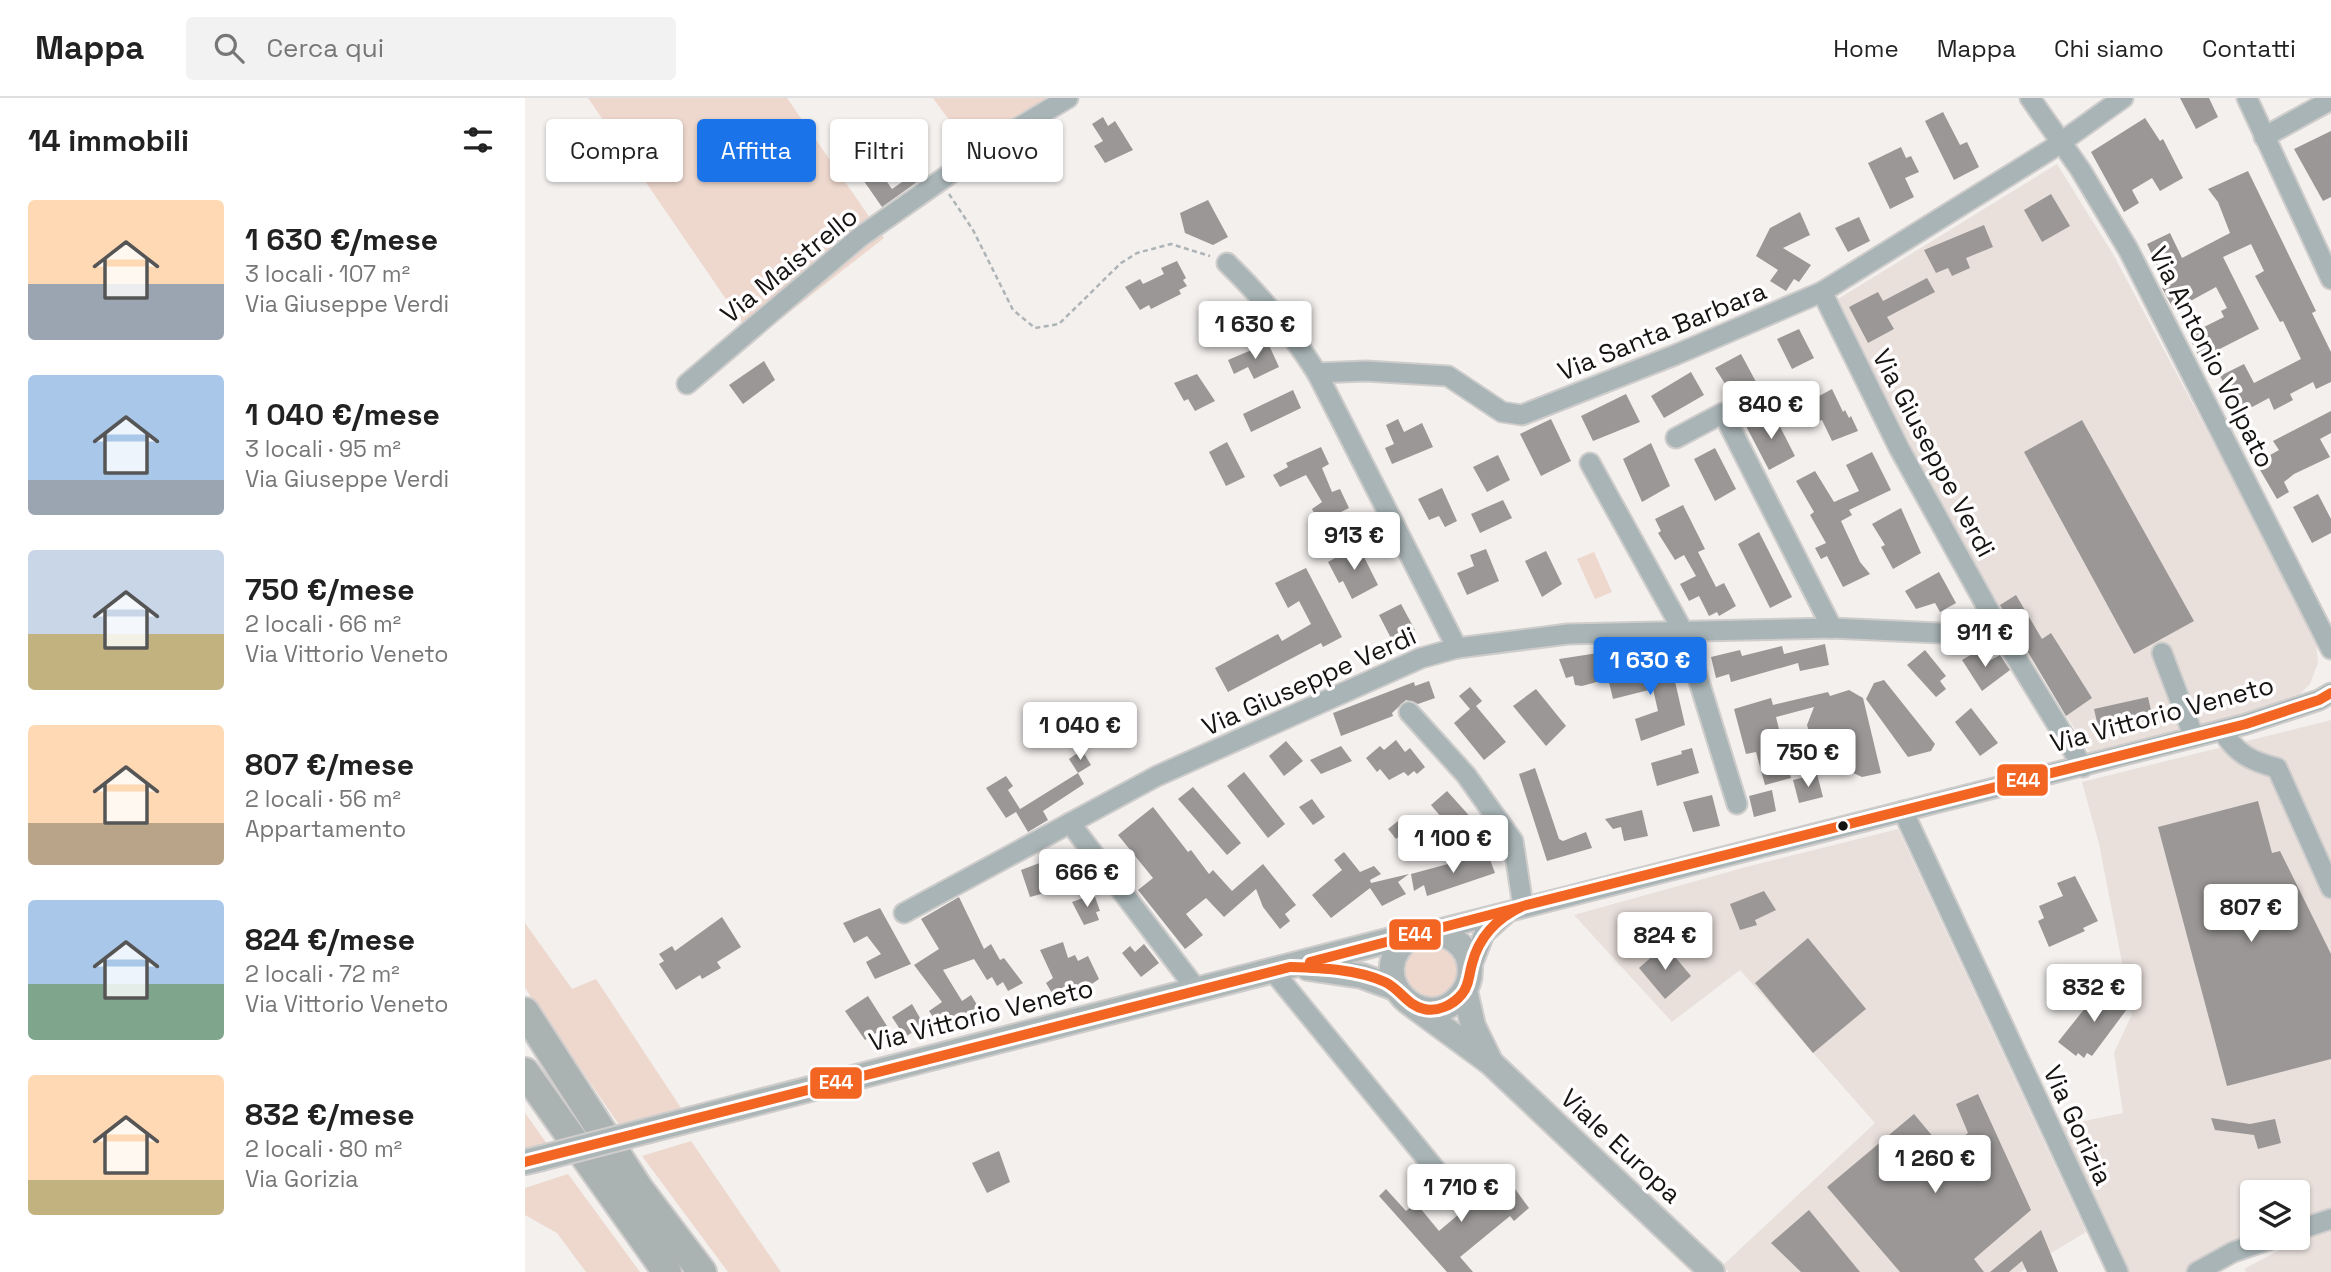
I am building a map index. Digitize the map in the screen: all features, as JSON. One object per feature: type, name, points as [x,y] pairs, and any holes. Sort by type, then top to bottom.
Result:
[{"type":"highway","points":[[525,1012],[639,1188],[702,1272]]},
{"type":"highway","points":[[525,1072],[667,1272]]},
{"type":"main road","name":"Via Vittorio Veneto","points":[[534,1160],[1422,933]]},
{"type":"main road","points":[[1395,988],[1391,968],[1398,948],[1422,933],[1455,939],[1463,948],[1467,981],[1457,1000],[1437,1009],[1414,1006]]},
{"type":"main road","name":"Via Vittorio Veneto","points":[[1282,969],[1328,968],[1395,988],[1414,1006]]},
{"type":"main road","name":"Viale Europa","points":[[1467,981],[1473,1026],[1491,1063]]},
{"type":"main road","name":"Viale Europa","points":[[1414,1006],[1491,1063],[1712,1272]]},
{"type":"street","name":"Via Maistrello","points":[[1033,119],[1068,98]]},
{"type":"street","name":"Via Antonio Volpato","points":[[2030,98],[2080,169],[2128,249],[2331,649]]},
{"type":"street","name":"Via Santa Barbara","points":[[1317,373],[1366,371],[1448,376],[1502,412],[1521,415],[1675,355],[1822,292],[2060,142],[2123,98]]},
{"type":"street","points":[[2247,98],[2331,279]]},
{"type":"street","points":[[2264,137],[2331,100]]},
{"type":"street","name":"Via Maistrello","points":[[687,384],[860,237],[942,182]]},
{"type":"street","points":[[1227,263],[1260,296],[1295,338],[1317,373]]},
{"type":"street","name":"Via Giuseppe Verdi","points":[[1822,292],[1899,448],[2003,636],[2083,766]]},
{"type":"street","name":"Via Giuseppe Verdi","points":[[1317,373],[1457,649]]},
{"type":"street","points":[[1676,438],[1723,413],[1832,628]]},
{"type":"street","points":[[1590,463],[1684,633],[1737,804]]},
{"type":"street","name":"Via Giuseppe Verdi","points":[[904,913],[1157,776],[1421,658],[1457,649],[1568,634],[1884,626],[2003,636]]},
{"type":"street","points":[[2162,653],[2194,737]]},
{"type":"street","name":"Via Vittorio Veneto","points":[[1422,933],[2222,730],[2290,711],[2331,693]]},
{"type":"street","points":[[1409,712],[1466,775],[1513,841],[1519,908]]},
{"type":"street","points":[[2222,730],[2237,752],[2252,761],[2277,768],[2331,888]]},
{"type":"street","name":"Via Gorizia","points":[[1903,811],[2118,1272]]},
{"type":"street","points":[[1070,823],[1198,990]]},
{"type":"street","name":"Via Vittorio Veneto","points":[[1467,981],[1483,934],[1498,919],[1519,908]]},
{"type":"street","points":[[1282,969],[1453,1191]]},
{"type":"street","points":[[2310,1226],[2331,1219]]},
{"type":"street","points":[[2197,1272],[2240,1250]]},
{"type":"path","points":[[942,182],[973,230],[1013,310],[1035,328],[1059,324],[1121,263],[1155,247],[1171,244],[1190,248],[1227,263]]},
{"type":"shaded area","points":[[588,98],[787,98],[802,119],[697,119],[697,182],[816,182],[816,140],[830,160],[830,182],[845,182],[884,238],[754,340],[646,182],[683,182],[683,119],[602,119]]},
{"type":"shaded area","points":[[933,98],[1059,98],[1022,119],[948,119]]},
{"type":"shaded area","points":[[2057,164],[2113,254],[2292,591],[2316,641],[2318,663],[2310,684],[2292,702],[2090,753],[1995,602],[1908,441],[1838,299]]},
{"type":"shaded area","points":[[1594,552],[1612,592],[1595,599],[1577,559]]},
{"type":"shaded area","points":[[2331,720],[2331,1218],[2310,1223],[2310,1180],[2240,1180],[2240,1244],[2189,1272],[2128,1272],[2060,1126],[2123,1113],[2114,1053],[2132,1014],[2099,844],[2082,782]]},
{"type":"shaded area","points":[[1898,829],[2086,1232],[2020,1272],[1729,1272],[1722,1266],[1875,1123],[1740,970],[1672,1022],[1574,915],[1746,867]]},
{"type":"shaded area","points":[[525,923],[572,989],[596,979],[683,1111],[622,1129],[525,988]]},
{"type":"shaded area","points":[[1421,940],[1457,952],[1462,979],[1435,1002],[1406,991],[1401,958]]},
{"type":"shaded area","points":[[525,1113],[550,1148],[525,1156]]},
{"type":"shaded area","points":[[691,1141],[781,1272],[728,1272],[642,1156]]},
{"type":"shaded area","points":[[568,1174],[640,1272],[586,1272],[557,1233],[525,1215],[525,1188]]},
{"type":"shaded area","points":[[2331,1229],[2331,1272],[2246,1272],[2244,1269],[2280,1250],[2310,1250],[2310,1236]]},
{"type":"building","points":[[2180,98],[2209,98],[2218,117],[2196,129]]},
{"type":"building","points":[[1943,112],[1960,145],[1967,142],[1979,167],[1954,180],[1925,121]]},
{"type":"building","points":[[1103,117],[1108,126],[1115,121],[1133,150],[1105,163],[1094,146],[1103,141],[1092,124]]},
{"type":"building","points":[[2145,118],[2160,141],[2163,139],[2183,178],[2160,191],[2152,178],[2132,190],[2139,203],[2124,212],[2091,152]]},
{"type":"building","points":[[2331,131],[2331,197],[2323,201],[2294,149]]},
{"type":"building","points":[[1901,147],[1906,158],[1911,156],[1919,172],[1905,178],[1914,197],[1890,209],[1868,163]]},
{"type":"building","points":[[2248,171],[2316,311],[2312,313],[2331,352],[2331,382],[2316,389],[2313,382],[2290,394],[2293,400],[2274,410],[2269,398],[2239,414],[2220,376],[2244,364],[2254,383],[2301,359],[2283,321],[2280,322],[2255,276],[2264,271],[2251,244],[2223,257],[2259,329],[2200,359],[2188,335],[2224,317],[2221,311],[2227,308],[2216,287],[2174,310],[2162,288],[2166,285],[2147,244],[2170,233],[2182,258],[2230,233],[2218,202],[2208,189]]},
{"type":"building","points":[[865,182],[887,182],[892,189],[902,182],[917,182],[882,207]]},
{"type":"building","points":[[2051,194],[2070,226],[2042,242],[2024,210]]},
{"type":"building","points":[[1208,200],[1228,237],[1213,245],[1185,233],[1180,213]]},
{"type":"building","points":[[1800,212],[1810,235],[1783,248],[1811,265],[1799,282],[1794,279],[1786,291],[1770,281],[1778,270],[1756,256],[1770,228]]},
{"type":"building","points":[[1859,217],[1870,241],[1848,252],[1835,228]]},
{"type":"building","points":[[1984,225],[1993,247],[1966,258],[1970,268],[1952,276],[1948,268],[1936,273],[1924,250]]},
{"type":"building","points":[[1177,261],[1187,286],[1179,290],[1181,294],[1151,309],[1149,305],[1140,310],[1125,287],[1140,279],[1143,284],[1164,274],[1161,268]]},
{"type":"building","points":[[1927,278],[1935,292],[1887,317],[1894,329],[1868,343],[1849,307],[1878,292],[1883,301]]},
{"type":"building","points":[[1235,304],[1237,308],[1242,305],[1253,324],[1212,344],[1203,325],[1209,323],[1206,319]]},
{"type":"building","points":[[1799,329],[1814,358],[1792,369],[1777,339]]},
{"type":"building","points":[[1268,343],[1279,367],[1254,379],[1248,367],[1234,374],[1228,360]]},
{"type":"building","points":[[1741,354],[1762,393],[1738,404],[1715,368]]},
{"type":"building","points":[[764,361],[775,380],[743,404],[729,385]]},
{"type":"building","points":[[1691,372],[1704,395],[1664,418],[1651,396]]},
{"type":"building","points":[[1197,374],[1215,401],[1195,411],[1188,399],[1184,401],[1174,383]]},
{"type":"building","points":[[1832,389],[1843,412],[1845,410],[1849,418],[1851,416],[1858,431],[1832,441],[1822,420],[1817,422],[1808,402]]},
{"type":"building","points":[[1293,390],[1301,408],[1251,432],[1243,414]]},
{"type":"building","points":[[1626,394],[1640,422],[1593,441],[1581,416]]},
{"type":"building","points":[[2331,411],[2331,433],[2320,439],[2330,457],[2294,474],[2284,482],[2289,492],[2277,499],[2256,463],[2279,450],[2273,441]]},
{"type":"building","points":[[1773,413],[1795,456],[1769,470],[1746,426]]},
{"type":"building","points":[[1398,419],[1404,432],[1422,423],[1433,447],[1392,464],[1385,448],[1394,444],[1386,425]]},
{"type":"building","points":[[1551,419],[1571,461],[1541,476],[1520,434]]},
{"type":"building","points":[[2082,420],[2194,621],[2134,654],[2024,452]]},
{"type":"building","points":[[1227,442],[1245,477],[1226,486],[1209,452]]},
{"type":"building","points":[[1651,443],[1670,486],[1642,502],[1623,459]]},
{"type":"building","points":[[1321,447],[1329,464],[1322,468],[1332,492],[1340,489],[1349,508],[1333,516],[1335,520],[1321,528],[1312,509],[1322,502],[1306,475],[1280,487],[1273,475],[1288,467],[1286,463]]},
{"type":"building","points":[[1715,448],[1736,489],[1715,501],[1694,459]]},
{"type":"building","points":[[1872,452],[1891,490],[1849,510],[1852,515],[1841,521],[1860,562],[1870,574],[1843,587],[1827,556],[1821,559],[1815,548],[1826,543],[1810,515],[1814,512],[1796,481],[1815,471],[1834,502],[1859,491],[1846,465]]},
{"type":"building","points":[[1498,455],[1510,480],[1487,492],[1473,467]]},
{"type":"building","points":[[1442,488],[1457,521],[1445,527],[1439,516],[1429,520],[1418,499]]},
{"type":"building","points":[[2318,494],[2331,519],[2331,533],[2312,543],[2293,507]]},
{"type":"building","points":[[1503,500],[1512,518],[1480,533],[1471,514]]},
{"type":"building","points":[[1683,505],[1705,549],[1698,552],[1716,587],[1724,583],[1736,606],[1719,616],[1717,612],[1709,616],[1699,596],[1689,601],[1680,584],[1696,576],[1684,555],[1675,560],[1658,533],[1661,531],[1655,519]]},
{"type":"building","points":[[1901,508],[1921,553],[1893,569],[1881,547],[1885,545],[1872,524]]},
{"type":"building","points":[[1759,532],[1792,597],[1770,608],[1738,544]]},
{"type":"building","points":[[1358,545],[1378,585],[1352,599],[1343,581],[1339,583],[1328,562]]},
{"type":"building","points":[[1486,549],[1499,581],[1467,595],[1457,573],[1474,566],[1470,555]]},
{"type":"building","points":[[1546,551],[1562,584],[1542,597],[1525,561]]},
{"type":"building","points":[[1306,568],[1342,637],[1323,647],[1321,643],[1228,692],[1215,668],[1278,634],[1282,641],[1311,624],[1299,601],[1288,608],[1275,583]]},
{"type":"building","points":[[1939,572],[1956,603],[1940,612],[1935,603],[1916,609],[1905,591]]},
{"type":"building","points":[[2016,595],[2042,639],[2051,633],[2092,698],[2066,716],[2000,605]]},
{"type":"building","points":[[1401,604],[1415,630],[1393,642],[1379,615]]},
{"type":"building","points":[[1825,644],[1829,665],[1800,671],[1798,663],[1731,682],[1729,674],[1716,678],[1711,657],[1740,650],[1742,656],[1782,646],[1784,654]]},
{"type":"building","points":[[1925,650],[1946,676],[1940,681],[1946,689],[1936,697],[1907,665]]},
{"type":"building","points":[[1979,650],[1987,662],[2000,655],[2010,670],[1982,691],[1962,660]]},
{"type":"building","points":[[1598,653],[1604,680],[1582,686],[1575,685],[1573,676],[1566,678],[1559,659]]},
{"type":"building","points":[[1632,663],[1634,673],[1671,664],[1685,725],[1641,741],[1635,719],[1658,711],[1653,689],[1613,699],[1606,670]]},
{"type":"building","points":[[1884,680],[1935,744],[1931,751],[1908,757],[1866,699],[1874,683]]},
{"type":"building","points":[[1429,681],[1435,698],[1418,704],[1406,700],[1392,713],[1393,716],[1341,736],[1333,713],[1414,682],[1415,686]]},
{"type":"building","points":[[1470,687],[1482,701],[1476,706],[1506,742],[1484,760],[1454,723],[1470,709],[1459,696]]},
{"type":"building","points":[[1536,689],[1566,726],[1546,746],[1513,706]]},
{"type":"building","points":[[1849,690],[1863,698],[1881,773],[1862,777],[1851,772],[1840,732],[1811,738],[1807,725],[1814,707],[1776,717],[1791,778],[1765,785],[1756,752],[1746,754],[1734,709],[1771,698],[1773,705],[1828,692],[1830,696]]},
{"type":"building","points":[[2148,697],[2153,719],[2099,731],[2094,709]]},
{"type":"building","points":[[1971,708],[1998,743],[1980,756],[1955,722]]},
{"type":"building","points":[[1396,740],[1405,752],[1410,748],[1425,767],[1417,774],[1414,771],[1408,776],[1404,772],[1389,780],[1380,769],[1377,772],[1366,758],[1380,746],[1384,750]]},
{"type":"building","points":[[1286,741],[1303,761],[1284,776],[1269,756]]},
{"type":"building","points":[[1341,746],[1352,761],[1321,774],[1310,760]]},
{"type":"building","points":[[1692,748],[1699,773],[1657,786],[1651,763],[1682,754],[1681,751]]},
{"type":"building","points":[[1082,750],[1091,765],[1078,773],[1069,759]]},
{"type":"building","points":[[1535,768],[1559,839],[1563,841],[1586,832],[1592,848],[1547,861],[1519,774]]},
{"type":"building","points":[[1244,772],[1285,824],[1268,838],[1227,786]]},
{"type":"building","points":[[1078,773],[1084,784],[1043,811],[1048,820],[1028,832],[1016,812],[1006,818],[986,788],[1006,776],[1013,786],[1008,790],[1020,809],[1017,811]]},
{"type":"building","points":[[1817,774],[1823,797],[1799,803],[1793,780]]},
{"type":"building","points":[[1193,787],[1241,843],[1227,855],[1178,799]]},
{"type":"building","points":[[1772,790],[1776,811],[1754,817],[1749,796]]},
{"type":"building","points":[[1447,791],[1474,821],[1456,835],[1431,805]]},
{"type":"building","points":[[1712,795],[1720,826],[1693,832],[1683,802]]},
{"type":"building","points":[[1312,799],[1325,817],[1313,825],[1299,807]]},
{"type":"building","points":[[2258,801],[2272,853],[2280,851],[2331,954],[2331,1059],[2227,1086],[2158,827]]},
{"type":"building","points":[[1153,807],[1188,852],[1191,850],[1209,874],[1213,870],[1232,891],[1263,864],[1296,905],[1285,914],[1290,921],[1280,929],[1263,907],[1256,889],[1224,917],[1206,898],[1186,914],[1203,935],[1185,949],[1138,890],[1153,878],[1118,835]]},
{"type":"building","points":[[1642,810],[1648,836],[1624,841],[1621,827],[1613,829],[1605,819]]},
{"type":"building","points":[[1398,821],[1406,830],[1396,839],[1388,829]]},
{"type":"building","points":[[1344,852],[1360,872],[1374,866],[1381,874],[1370,880],[1371,883],[1409,874],[1398,882],[1406,894],[1382,906],[1370,888],[1331,918],[1312,895],[1342,870],[1334,860]]},
{"type":"building","points":[[1488,854],[1495,873],[1427,896],[1424,885],[1414,891],[1411,874],[1474,857],[1474,860]]},
{"type":"building","points":[[1045,861],[1051,879],[1055,877],[1059,889],[1030,897],[1021,870]]},
{"type":"building","points":[[2075,876],[2098,921],[2083,928],[2085,931],[2049,947],[2038,921],[2044,918],[2039,906],[2063,896],[2057,883]]},
{"type":"building","points":[[1764,891],[1776,910],[1755,920],[1757,925],[1740,930],[1730,904]]},
{"type":"building","points":[[1094,894],[1100,911],[1096,912],[1099,920],[1084,925],[1072,902]]},
{"type":"building","points":[[959,897],[984,949],[991,944],[1000,960],[1004,958],[1023,983],[1008,991],[1003,982],[997,986],[992,977],[987,980],[974,959],[943,970],[962,1001],[971,995],[982,1013],[970,1021],[965,1012],[940,1027],[929,1011],[942,1002],[914,965],[939,949],[921,919]]},
{"type":"building","points":[[880,908],[911,964],[875,979],[866,962],[881,954],[867,936],[854,943],[843,923]]},
{"type":"building","points":[[722,917],[741,947],[717,962],[721,968],[702,979],[700,975],[676,990],[659,964],[664,961],[659,954],[672,946],[675,951]]},
{"type":"building","points":[[1808,938],[1866,1009],[1813,1053],[1755,983]]},
{"type":"building","points":[[1063,942],[1068,958],[1075,955],[1078,961],[1088,956],[1099,979],[1079,993],[1075,987],[1055,998],[1046,983],[1053,978],[1040,950]]},
{"type":"building","points":[[1144,944],[1159,963],[1141,977],[1122,953],[1130,946],[1135,952]]},
{"type":"building","points":[[1665,945],[1691,976],[1665,999],[1639,968]]},
{"type":"building","points":[[2101,988],[2130,1005],[2092,1056],[2087,1053],[2084,1058],[2078,1053],[2076,1056],[2058,1042]]},
{"type":"building","points":[[868,996],[887,1026],[865,1040],[845,1011]]},
{"type":"building","points":[[912,1004],[924,1025],[905,1037],[892,1017]]},
{"type":"building","points":[[1978,1094],[2031,1210],[1974,1259],[1984,1272],[1900,1272],[1827,1187],[1914,1114],[1945,1151],[1968,1133],[1956,1104]]},
{"type":"building","points":[[2211,1118],[2250,1124],[2275,1119],[2281,1143],[2258,1149],[2254,1135],[2215,1130]]},
{"type":"building","points":[[999,1151],[1010,1182],[987,1193],[972,1163]]},
{"type":"building","points":[[1505,1175],[1529,1208],[1514,1221],[1510,1216],[1460,1257],[1473,1272],[1447,1272],[1379,1196],[1386,1189],[1406,1211],[1416,1203],[1439,1231]]},
{"type":"building","points":[[1809,1210],[1860,1272],[1801,1272],[1771,1243]]},
{"type":"building","points":[[2041,1230],[2058,1272],[2027,1272],[2022,1261],[2009,1272],[1990,1272]]},
{"type":"transit line","name":"E44","points":[[525,1162],[1290,967],[1362,974],[1385,982],[1418,1007],[1429,1010],[1445,1007],[1464,991],[1475,954],[1490,929],[1523,906],[2246,724],[2319,700],[2331,693]]},
{"type":"transit line","name":"E44","points":[[1310,962],[1520,907]]}]
